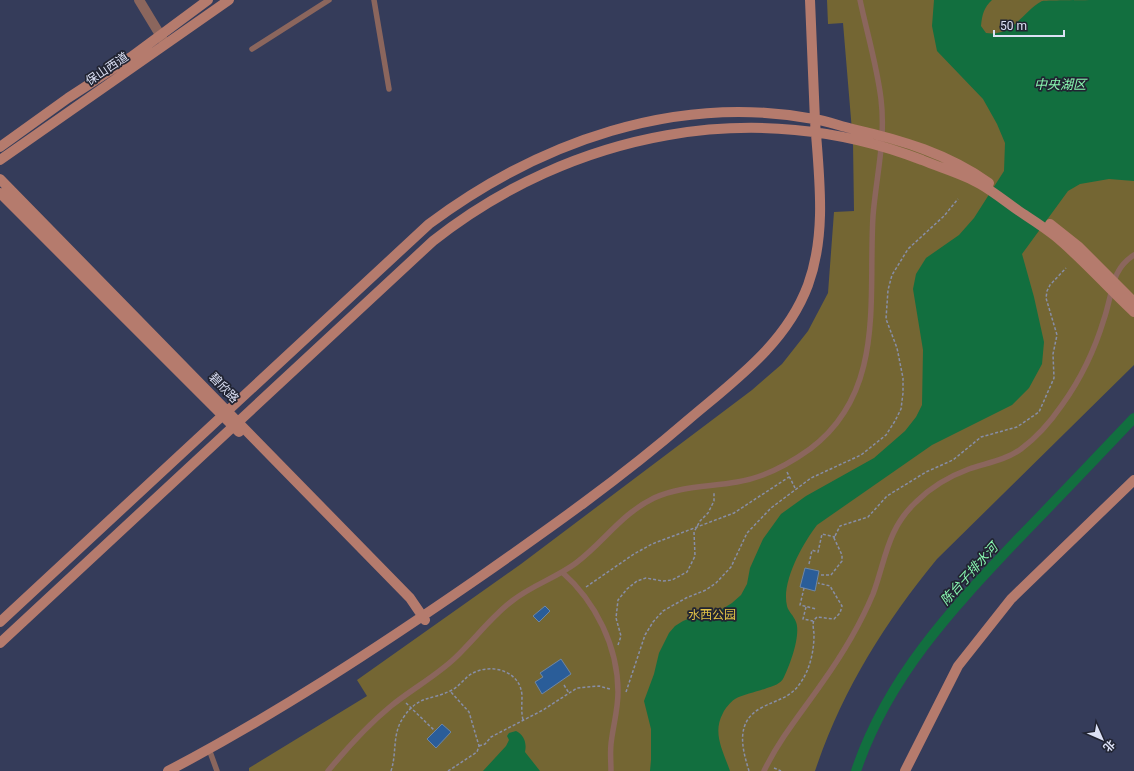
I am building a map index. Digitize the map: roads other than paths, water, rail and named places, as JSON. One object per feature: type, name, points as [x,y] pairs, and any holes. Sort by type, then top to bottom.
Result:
[{"type":"main road","name":"保山西道","points":[[1,152],[208,0]]},
{"type":"main road","name":"保山西道","points":[[1,152],[166,45],[229,0]]},
{"type":"main road","points":[[179,771],[422,620],[636,464],[767,351],[780,335],[802,301],[809,282],[818,247],[820,213],[819,133],[810,0]]},
{"type":"main road","points":[[814,0],[818,120]]},
{"type":"main road","points":[[0,622],[429,224],[475,191],[524,164],[556,150],[601,134],[676,117],[729,113],[761,113],[818,120],[883,135],[936,154],[963,166],[981,181],[1055,232],[1113,287],[1134,312]]},
{"type":"main road","points":[[0,643],[237,425],[433,241],[476,210],[530,180],[583,157],[653,137],[708,129],[759,128],[819,133],[862,140],[981,181]]},
{"type":"main road","name":"碧欣路","points":[[0,178],[225,413]]},
{"type":"main road","name":"碧欣路","points":[[0,193],[237,425],[407,601],[422,620]]},
{"type":"main road","points":[[1113,287],[1134,302]]},
{"type":"main road","points":[[905,771],[958,666],[1011,599],[1134,480]]},
{"type":"main road","points":[[168,771],[210,751]]},
{"type":"street","points":[[139,0],[166,45]]},
{"type":"lane","points":[[252,49],[329,0]]},
{"type":"lane","points":[[374,0],[389,89]]},
{"type":"lane","points":[[328,771],[359,737],[402,698],[454,659],[510,602],[525,591],[562,572],[590,551],[616,524],[635,509],[668,492],[740,482],[765,474],[783,466],[808,450],[829,432],[842,416],[855,394],[864,367],[872,313],[870,256],[874,204],[883,135],[881,98],[860,0]]},
{"type":"lane","points":[[764,771],[776,747],[823,683],[856,628],[873,593],[885,552],[902,518],[915,502],[931,490],[968,469],[1005,458],[1021,449],[1058,412],[1072,391],[1095,345],[1117,273],[1134,256]]},
{"type":"lane","points":[[562,572],[581,591],[593,609],[606,632],[614,654],[618,692],[611,744],[610,771]]},
{"type":"lane","points":[[210,751],[217,771]]},
{"type":"water","name":"中央湖区","points":[[934,0],[992,0],[987,5],[984,12],[981,26],[986,33],[995,33],[1010,28],[1042,1],[1134,0],[1134,181],[1109,179],[1080,184],[1068,191],[1022,254],[1034,297],[1044,342],[1042,364],[1029,388],[1012,405],[932,445],[817,525],[811,533],[794,563],[787,586],[787,606],[796,622],[797,634],[792,658],[784,677],[779,683],[735,699],[726,708],[720,720],[718,728],[720,742],[730,771],[650,771],[651,729],[644,701],[654,674],[659,653],[669,633],[675,626],[683,621],[693,617],[714,614],[732,603],[741,595],[747,584],[750,568],[763,539],[781,514],[806,496],[874,458],[905,431],[916,417],[922,405],[923,350],[913,289],[916,274],[926,258],[959,235],[974,218],[1004,171],[1005,143],[997,124],[983,99],[937,51],[932,26]]},
{"type":"water","points":[[516,731],[524,740],[526,745],[525,752],[540,771],[483,771],[506,746],[509,740],[507,736],[509,733]]},
{"type":"waterway","name":"陈台子排水河","points":[[856,771],[869,737],[886,704],[904,674],[946,618],[994,564],[1134,418]]},
{"type":"park label","name":"水西公园","points":[[712,615]]}]
